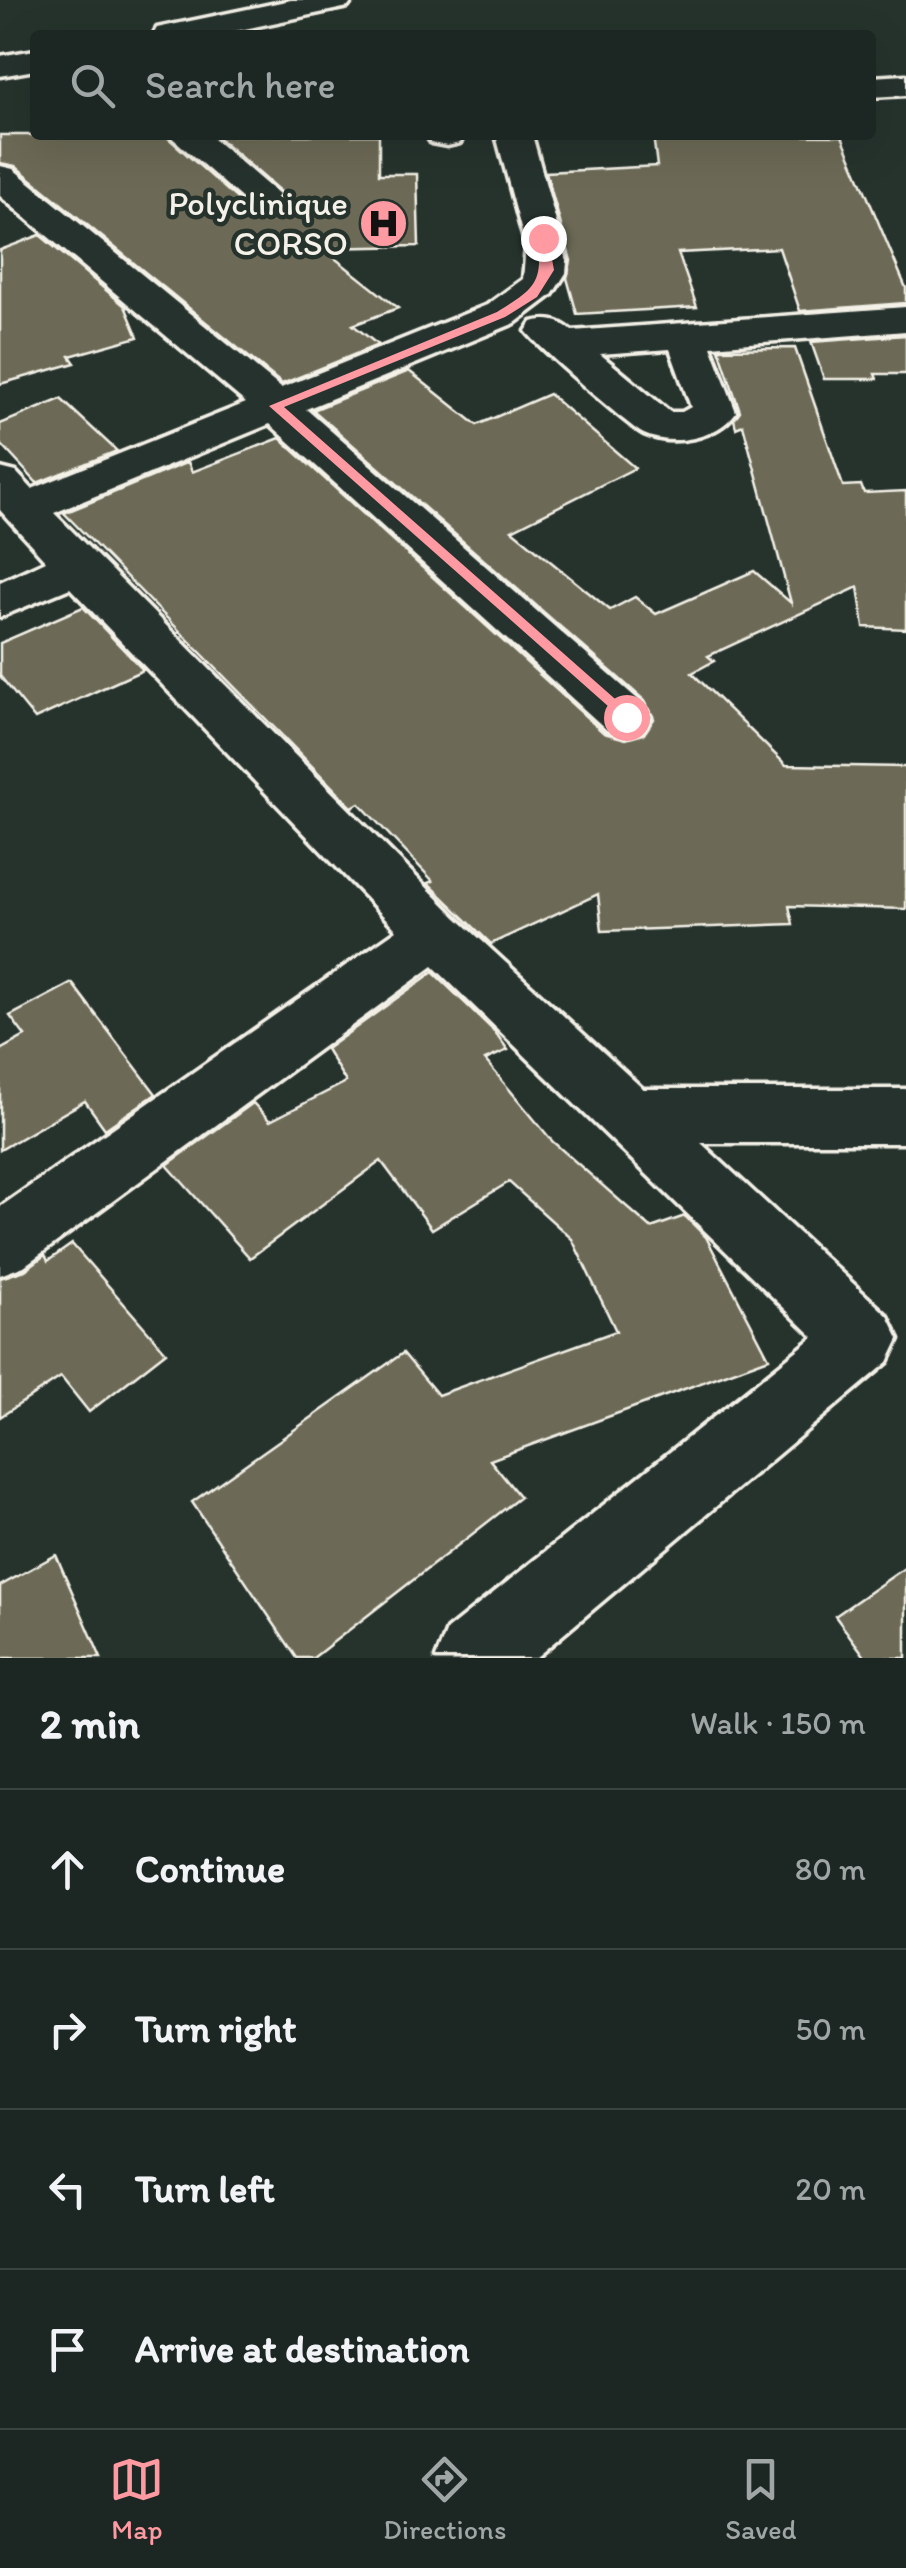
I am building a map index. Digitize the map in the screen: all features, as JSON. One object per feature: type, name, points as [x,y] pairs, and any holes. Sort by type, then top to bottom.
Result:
[{"type":"street","points":[[222,30],[287,24],[336,0]]},
{"type":"street","points":[[0,66],[30,61]]},
{"type":"street","points":[[876,86],[906,85]]},
{"type":"street","points":[[193,140],[260,195]]},
{"type":"street","points":[[476,1658],[864,1339],[436,933],[77,566],[13,495],[276,406],[533,295],[548,270],[515,140]]},
{"type":"street","points":[[0,177],[276,406],[626,717]]},
{"type":"street","points":[[516,305],[658,424],[690,426],[714,412],[686,335]]},
{"type":"street","points":[[564,344],[906,319]]},
{"type":"street","points":[[0,602],[77,566]]},
{"type":"street","points":[[0,1245],[436,933]]},
{"type":"street","points":[[627,1116],[906,1116]]},
{"type":"building","points":[[0,135],[30,135],[30,140],[171,140],[245,206],[259,210],[276,205],[281,192],[221,140],[379,140],[379,174],[417,174],[419,246],[322,248],[398,308],[353,325],[378,345],[282,384],[15,166],[0,163]]},
{"type":"building","points":[[654,140],[844,140],[906,288],[906,303],[800,311],[779,248],[678,253],[697,307],[577,314],[567,278],[571,261],[546,172],[657,166]]},
{"type":"building","points":[[40,235],[125,306],[138,337],[70,356],[75,363],[0,384],[0,250]]},
{"type":"building","points":[[906,335],[906,374],[875,374],[877,379],[824,379],[811,342]]},
{"type":"building","points":[[795,348],[843,486],[861,485],[864,493],[906,491],[906,629],[864,627],[858,587],[708,656],[714,661],[692,673],[786,765],[906,767],[906,909],[789,906],[793,924],[602,931],[598,894],[491,944],[428,883],[433,881],[359,803],[352,807],[64,513],[188,462],[192,472],[280,438],[604,733],[626,739],[644,734],[654,719],[645,701],[313,410],[409,371],[477,425],[549,394],[635,468],[512,530],[610,610],[635,597],[656,614],[754,571],[791,603],[743,425],[736,428],[734,419],[740,411],[719,349]]},
{"type":"building","points":[[61,399],[117,451],[37,483],[0,443],[0,424]]},
{"type":"building","points":[[83,607],[143,670],[35,719],[0,676],[0,643]]},
{"type":"building","points":[[433,972],[495,1032],[508,1050],[485,1060],[553,1142],[651,1228],[685,1216],[706,1237],[769,1358],[490,1460],[520,1497],[313,1658],[297,1658],[192,1502],[403,1353],[438,1395],[616,1331],[572,1239],[509,1182],[432,1229],[381,1161],[250,1258],[167,1165],[253,1103],[270,1121],[346,1082],[326,1049]]},
{"type":"building","points":[[72,983],[156,1094],[105,1129],[85,1101],[0,1150],[0,1050],[25,1036],[10,1016]]},
{"type":"building","points":[[72,1244],[166,1352],[89,1412],[61,1377],[0,1417],[0,1278],[25,1270],[45,1255],[48,1261]]},
{"type":"building","points":[[56,1555],[101,1658],[0,1658],[0,1586]]},
{"type":"building","points":[[906,1567],[906,1658],[866,1658],[835,1616]]},
{"type":"place","name":"Polyclinique CORSO","points":[[383,223]]},
{"type":"route","points":[[543,238],[548,270],[533,295],[501,314],[276,406],[626,717]]}]
